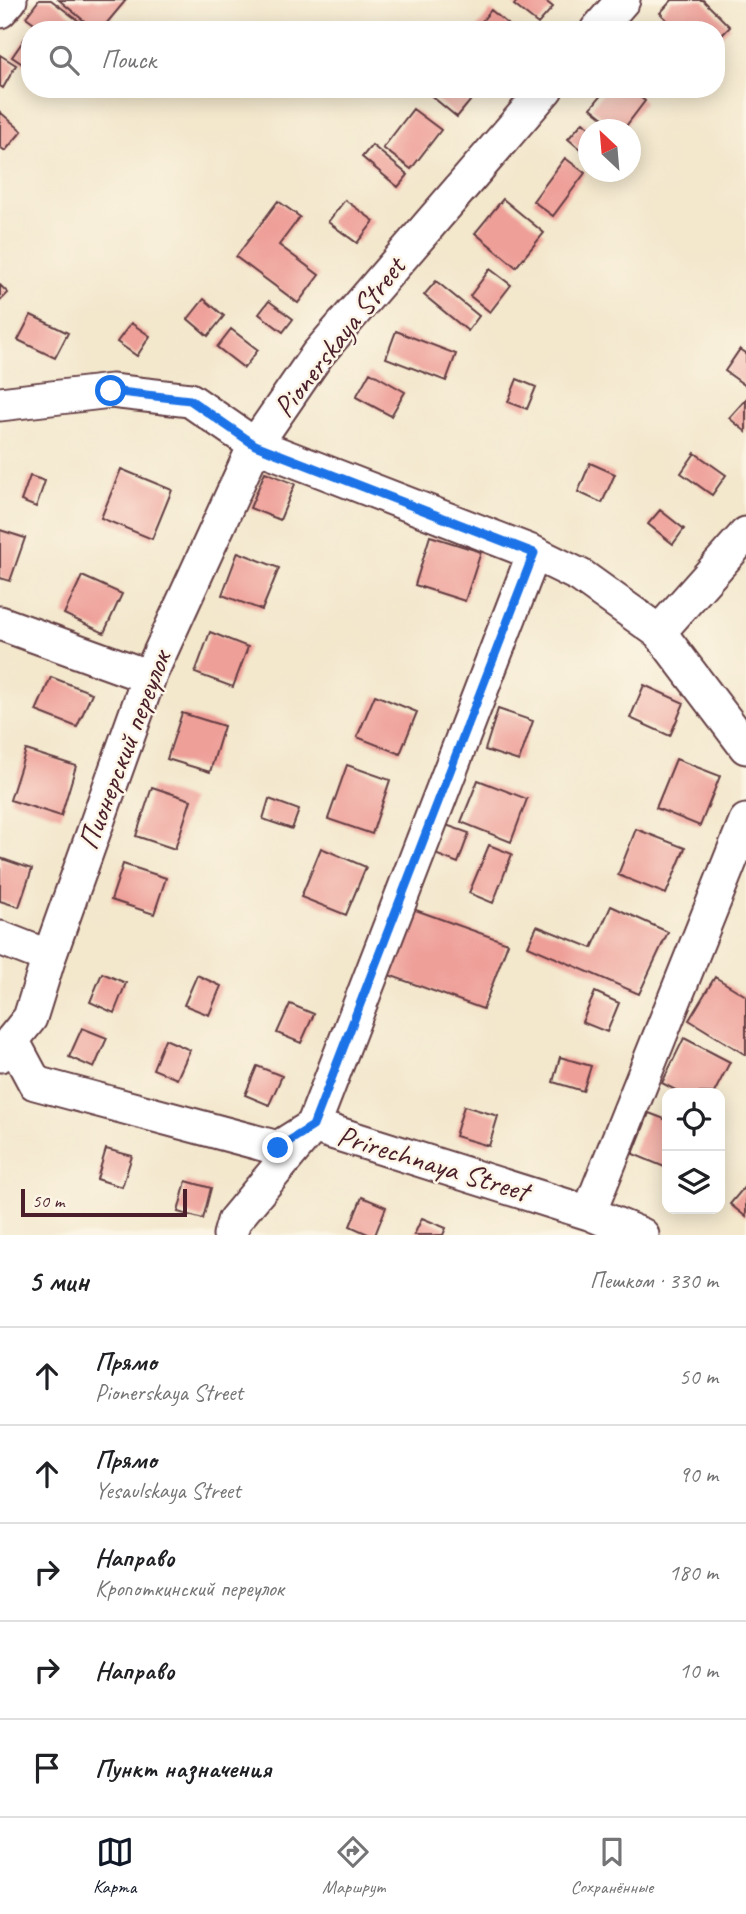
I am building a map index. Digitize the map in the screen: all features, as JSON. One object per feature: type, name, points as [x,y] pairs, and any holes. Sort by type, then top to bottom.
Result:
[{"type":"street","points":[[0,11],[9,0]]},
{"type":"street","points":[[605,21],[623,0]]},
{"type":"street","name":"Pionerskaya Street","points":[[0,404],[111,391],[190,400],[255,445],[317,355],[538,98]]},
{"type":"street","points":[[255,445],[534,553],[581,576],[659,632],[746,747]]},
{"type":"street","name":"Пионерский переулок","points":[[6,1048],[30,1018],[48,957],[149,677],[255,445]]},
{"type":"street","points":[[659,632],[746,534]]},
{"type":"street","points":[[6,1048],[34,1083],[278,1148],[304,1138],[534,553]]},
{"type":"street","points":[[0,623],[149,677]]},
{"type":"street","points":[[589,1213],[746,821]]},
{"type":"street","points":[[0,938],[48,957]]},
{"type":"street","name":"Prirechnaya Street","points":[[229,1235],[234,1221],[304,1138],[589,1213],[642,1235]]},
{"type":"building","points":[[39,0],[51,0],[79,21],[32,21],[26,17]]},
{"type":"building","points":[[59,0],[126,0],[108,21],[84,21]]},
{"type":"building","points":[[518,0],[544,0],[553,7],[541,21],[534,21],[514,5]]},
{"type":"building","points":[[672,0],[703,0],[724,21],[668,21],[660,13]]},
{"type":"building","points":[[491,10],[504,21],[482,21]]},
{"type":"building","points":[[21,44],[21,63],[12,57]]},
{"type":"building","points":[[0,55],[16,65],[3,88],[0,86]]},
{"type":"building","points":[[434,98],[473,98],[457,117]]},
{"type":"building","points":[[599,98],[641,98],[645,101],[631,119],[605,119],[591,108]]},
{"type":"building","points":[[413,109],[441,130],[411,169],[383,148]]},
{"type":"building","points":[[0,112],[22,131],[5,151],[0,147]]},
{"type":"building","points":[[578,128],[578,148],[568,139]]},
{"type":"building","points":[[372,145],[408,175],[398,187],[362,157]]},
{"type":"building","points":[[565,158],[578,168],[578,182],[553,216],[533,201]]},
{"type":"building","points":[[503,199],[544,233],[516,267],[475,233]]},
{"type":"building","points":[[345,200],[374,221],[357,243],[328,222]]},
{"type":"building","points":[[278,201],[300,217],[279,245],[319,275],[298,303],[236,257]]},
{"type":"building","points":[[490,269],[511,285],[490,312],[470,296]]},
{"type":"building","points":[[436,281],[479,316],[468,331],[424,295]]},
{"type":"building","points":[[0,285],[8,293],[0,301]]},
{"type":"building","points":[[204,299],[224,316],[208,336],[188,319]]},
{"type":"building","points":[[269,301],[293,319],[283,332],[259,314]]},
{"type":"building","points":[[31,315],[68,333],[55,358],[18,340]]},
{"type":"building","points":[[131,323],[150,336],[137,356],[117,342]]},
{"type":"building","points":[[231,329],[258,350],[244,368],[217,347]]},
{"type":"building","points":[[396,331],[456,354],[446,381],[386,358]]},
{"type":"building","points":[[740,349],[746,353],[746,386],[725,371]]},
{"type":"building","points":[[370,372],[405,392],[391,416],[356,397]]},
{"type":"building","points":[[517,379],[536,387],[527,409],[508,402]]},
{"type":"building","points":[[746,399],[746,432],[729,418]]},
{"type":"building","points":[[695,453],[726,475],[712,495],[681,473]]},
{"type":"building","points":[[590,463],[615,474],[602,503],[578,492]]},
{"type":"building","points":[[121,469],[172,490],[152,539],[101,518]]},
{"type":"building","points":[[265,472],[295,484],[280,520],[250,508]]},
{"type":"building","points":[[30,476],[45,481],[36,507],[21,501]]},
{"type":"building","points":[[660,510],[684,529],[673,544],[648,524]]},
{"type":"building","points":[[0,530],[25,538],[10,581],[0,578]]},
{"type":"building","points":[[430,536],[481,552],[465,601],[415,585]]},
{"type":"building","points":[[238,552],[279,568],[262,610],[222,595]]},
{"type":"building","points":[[82,576],[122,594],[104,633],[64,614]]},
{"type":"building","points":[[210,632],[248,647],[233,687],[195,673]]},
{"type":"building","points":[[51,677],[92,693],[77,727],[36,711]]},
{"type":"building","points":[[644,685],[684,703],[670,736],[630,718]]},
{"type":"building","points":[[375,695],[417,712],[400,754],[357,737]]},
{"type":"building","points":[[498,709],[533,721],[519,761],[485,750]]},
{"type":"building","points":[[182,713],[224,726],[210,772],[167,759]]},
{"type":"building","points":[[26,750],[76,766],[61,816],[10,800]]},
{"type":"building","points":[[676,759],[720,776],[700,826],[656,808]]},
{"type":"building","points":[[347,765],[390,780],[372,834],[328,819]]},
{"type":"building","points":[[478,780],[527,799],[511,842],[461,822]]},
{"type":"building","points":[[152,787],[191,800],[175,849],[136,836]]},
{"type":"building","points":[[269,799],[299,810],[292,829],[263,819]]},
{"type":"building","points":[[446,825],[469,833],[458,863],[435,854]]},
{"type":"building","points":[[636,829],[685,848],[666,894],[618,875]]},
{"type":"building","points":[[489,845],[512,854],[493,903],[469,893]]},
{"type":"building","points":[[321,848],[366,867],[346,915],[301,897]]},
{"type":"building","points":[[0,858],[32,869],[19,907],[0,901]]},
{"type":"building","points":[[123,864],[166,878],[154,914],[111,900]]},
{"type":"building","points":[[611,906],[668,932],[639,994],[528,946],[537,926],[592,948]]},
{"type":"building","points":[[410,908],[508,943],[483,1009],[386,974]]},
{"type":"building","points":[[102,973],[126,983],[114,1013],[90,1002]]},
{"type":"building","points":[[197,975],[221,986],[209,1015],[184,1005]]},
{"type":"building","points":[[715,977],[746,996],[746,1055],[689,1020]]},
{"type":"building","points":[[595,992],[619,1003],[607,1032],[582,1022]]},
{"type":"building","points":[[290,1004],[314,1014],[301,1043],[277,1033]]},
{"type":"building","points":[[82,1028],[107,1038],[94,1068],[69,1057]]},
{"type":"building","points":[[684,1038],[730,1062],[717,1088],[672,1088],[662,1083]]},
{"type":"building","points":[[165,1039],[190,1050],[177,1079],[153,1069]]},
{"type":"building","points":[[560,1057],[591,1066],[583,1091],[553,1082]]},
{"type":"building","points":[[257,1066],[282,1076],[269,1105],[245,1095]]},
{"type":"building","points":[[464,1106],[498,1116],[489,1146],[455,1136]]},
{"type":"building","points":[[649,1113],[662,1118],[662,1166],[633,1154]]},
{"type":"building","points":[[106,1149],[132,1156],[122,1187],[97,1179]]},
{"type":"building","points":[[186,1181],[211,1188],[203,1219],[178,1212]]},
{"type":"building","points":[[746,1185],[746,1217],[730,1204]]},
{"type":"building","points":[[362,1197],[386,1207],[375,1235],[350,1226]]},
{"type":"building","points":[[422,1218],[446,1228],[443,1235],[414,1235]]},
{"type":"route","points":[[111,391],[190,400],[255,445],[534,553],[313,1126],[278,1148]]}]
